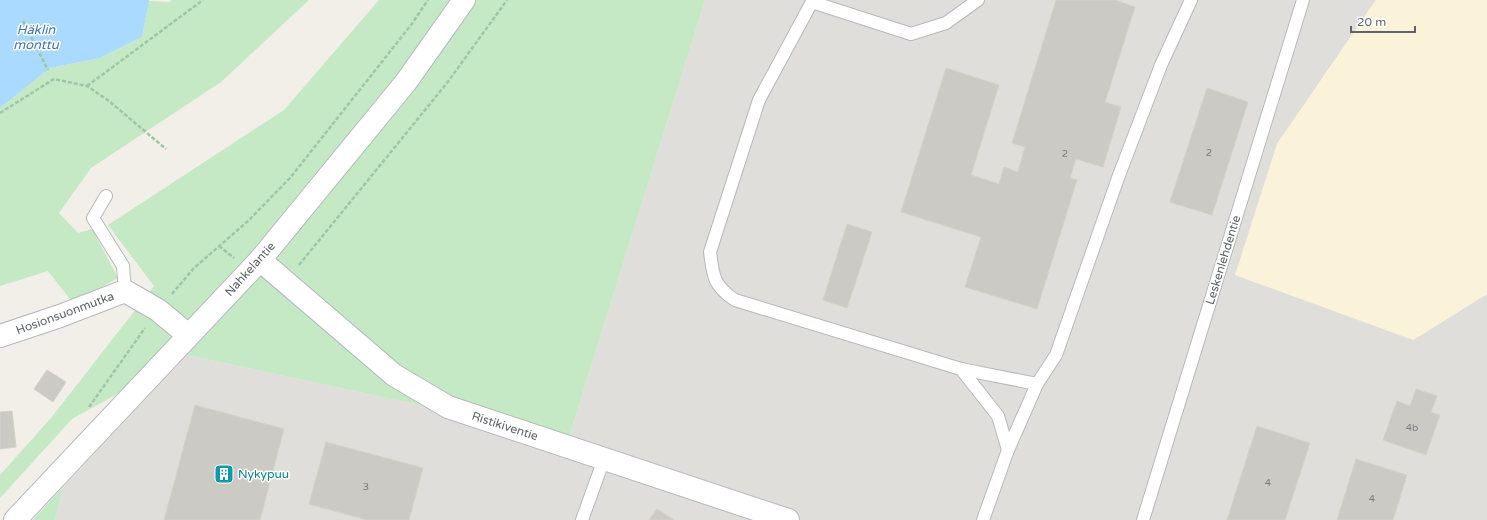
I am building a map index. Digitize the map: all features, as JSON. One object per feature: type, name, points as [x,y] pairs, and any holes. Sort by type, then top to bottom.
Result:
[{"type":"street","name":"Nahkelantie","points":[[15,520],[260,260],[406,82],[464,0]]},
{"type":"street","name":"Ristikiventie","points":[[260,260],[394,374],[448,407],[788,520]]},
{"type":"street","name":"Hosionsuonmutka","points":[[0,336],[60,316],[125,291],[158,310],[188,335]]},
{"type":"lane","points":[[978,0],[946,23],[911,34],[812,1],[759,100],[710,252],[713,276],[722,291],[735,300],[961,368],[1038,384]]},
{"type":"lane","points":[[983,520],[1008,450],[1038,384],[1056,355],[1128,150],[1161,65],[1191,0]]},
{"type":"lane","name":"Leskenlehdentie","points":[[1143,520],[1304,0]]},
{"type":"lane","points":[[106,196],[93,218],[123,266],[125,291]]},
{"type":"lane","points":[[961,368],[998,416],[1008,450]]},
{"type":"lane","points":[[582,520],[604,459]]},
{"type":"path","points":[[87,86],[203,0]]},
{"type":"path","points":[[87,410],[158,310],[194,268],[248,221],[290,178],[411,24],[428,0]]},
{"type":"path","points":[[286,282],[447,83],[507,0]]},
{"type":"path","points":[[23,21],[48,70]]},
{"type":"path","points":[[0,113],[54,79],[87,86],[109,101],[166,148]]},
{"type":"shaded area","points":[[705,0],[1376,0],[1277,144],[1413,340],[1487,294],[1487,520],[55,520],[63,487],[187,355],[569,437]]},
{"type":"green space","points":[[171,0],[309,0],[221,82],[91,168],[59,213],[78,233],[92,229],[118,278],[73,303],[48,271],[0,286],[0,108],[50,68],[100,58],[142,37],[149,1],[170,2]]},
{"type":"green space","points":[[379,0],[705,0],[569,437],[187,355],[72,419],[0,498],[0,475],[51,418],[154,286],[108,225],[284,110]]},
{"type":"green space","points":[[63,487],[55,520],[33,520]]},
{"type":"sand","points":[[1376,0],[1487,0],[1487,294],[1413,340],[1235,275],[1277,144]]},
{"type":"water","name":"Häklin monttu","points":[[0,0],[149,1],[142,37],[100,58],[50,68],[0,108]]},
{"type":"building","points":[[1056,0],[1115,0],[1135,7],[1105,102],[1121,107],[1103,167],[1076,159],[1070,178],[1077,180],[1037,309],[965,287],[981,237],[901,212],[946,68],[999,85],[971,175],[999,184],[1004,167],[1018,172],[1025,147],[1012,143]]},
{"type":"building","points":[[1207,88],[1248,102],[1212,215],[1170,202]]},
{"type":"building","points":[[847,224],[872,232],[847,308],[823,300]]},
{"type":"building","points":[[47,370],[66,382],[53,402],[34,389]]},
{"type":"building","points":[[1416,389],[1437,396],[1431,412],[1440,415],[1426,455],[1383,440],[1397,401],[1410,406]]},
{"type":"building","name":"Nykypuu","points":[[195,405],[284,429],[260,520],[164,520]]},
{"type":"building","points":[[12,411],[16,447],[0,449],[0,412]]},
{"type":"building","points":[[1257,426],[1310,443],[1285,520],[1227,520]]},
{"type":"building","points":[[326,442],[423,468],[409,520],[367,520],[309,504]]},
{"type":"building","points":[[1356,459],[1407,475],[1393,520],[1337,520]]},
{"type":"building","points":[[657,509],[674,520],[649,520]]},
{"type":"place","name":"Nykypuu","points":[[224,474]]}]
